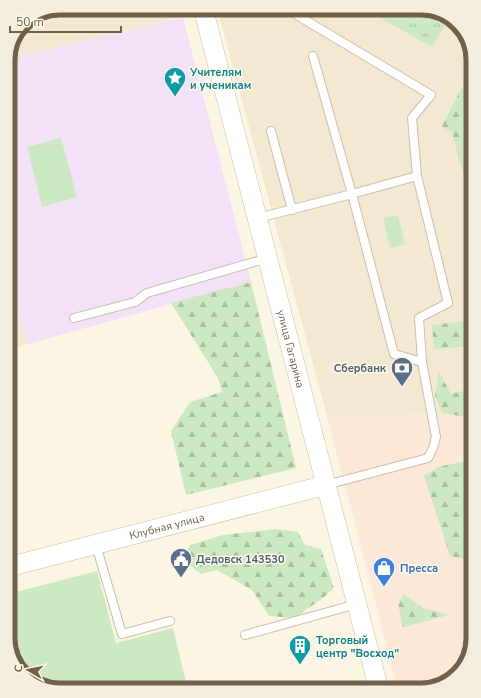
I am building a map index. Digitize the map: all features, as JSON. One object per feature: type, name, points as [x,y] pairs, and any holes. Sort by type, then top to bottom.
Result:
[{"type":"street","name":"улица Гагарина","points":[[209,15],[268,258],[377,683]]},
{"type":"street","name":"Клубная улица","points":[[15,565],[326,485]]},
{"type":"lane","points":[[297,15],[431,95],[412,118],[417,176],[448,303],[419,318],[422,362],[436,437],[434,448],[428,458],[326,485]]},
{"type":"lane","points":[[313,56],[352,194],[394,354],[422,362]]},
{"type":"lane","points":[[271,131],[292,210]]},
{"type":"lane","points":[[258,218],[417,176]]},
{"type":"lane","points":[[74,318],[135,302],[147,293],[268,258]]},
{"type":"lane","points":[[96,545],[122,634],[170,621]]},
{"type":"lane","points":[[245,635],[357,604]]},
{"type":"shaded area","points":[[190,15],[20,57],[16,53],[17,48],[20,40],[28,28],[43,18],[51,16]]},
{"type":"shaded area","points":[[219,15],[424,15],[435,17],[453,28],[463,43],[466,54],[466,426],[463,414],[327,416]]},
{"type":"shaded area","points":[[183,17],[251,282],[28,344],[15,308],[15,68],[20,57]]},
{"type":"shaded area","points":[[16,53],[20,57],[15,68]]},
{"type":"shaded area","points":[[15,308],[28,344],[15,349]]},
{"type":"shaded area","points":[[463,414],[466,426],[466,644],[463,655],[457,665],[448,674],[438,680],[427,683],[396,683],[327,416]]},
{"type":"green space","points":[[375,15],[424,15],[441,20],[446,23],[432,47]]},
{"type":"green space","points":[[466,82],[466,184],[452,133],[442,126]]},
{"type":"green space","points":[[61,138],[77,197],[42,207],[27,147]]},
{"type":"green space","points":[[398,215],[405,244],[390,248],[383,218]]},
{"type":"green space","points":[[251,282],[296,468],[186,495],[171,431],[190,402],[222,392],[218,378],[171,303]]},
{"type":"green space","points":[[466,321],[466,347],[434,349],[432,325]]},
{"type":"green space","points":[[439,372],[451,394],[466,390],[466,417],[442,413],[435,395]]},
{"type":"green space","points":[[465,461],[466,559],[450,556],[424,476],[438,467]]},
{"type":"green space","points":[[275,529],[298,532],[305,545],[321,549],[334,588],[323,598],[294,618],[269,616],[252,590],[217,570],[201,574],[183,560],[190,545],[223,535]]},
{"type":"green space","points":[[97,571],[116,643],[173,628],[186,683],[57,683],[40,678],[26,668],[18,655],[15,644],[15,592]]},
{"type":"green space","points":[[404,594],[423,608],[449,615],[403,627],[398,604]]},
{"type":"place","name":"Учителям и ученикам","points":[[175,98]]},
{"type":"place","name":"Сбербанк","points":[[402,388]]},
{"type":"place","name":"Дедовск 143530","points":[[181,578]]},
{"type":"place","name":"Пресса","points":[[384,588]]},
{"type":"place","name":"Торговый центр \"Восход\"","points":[[300,666]]}]
